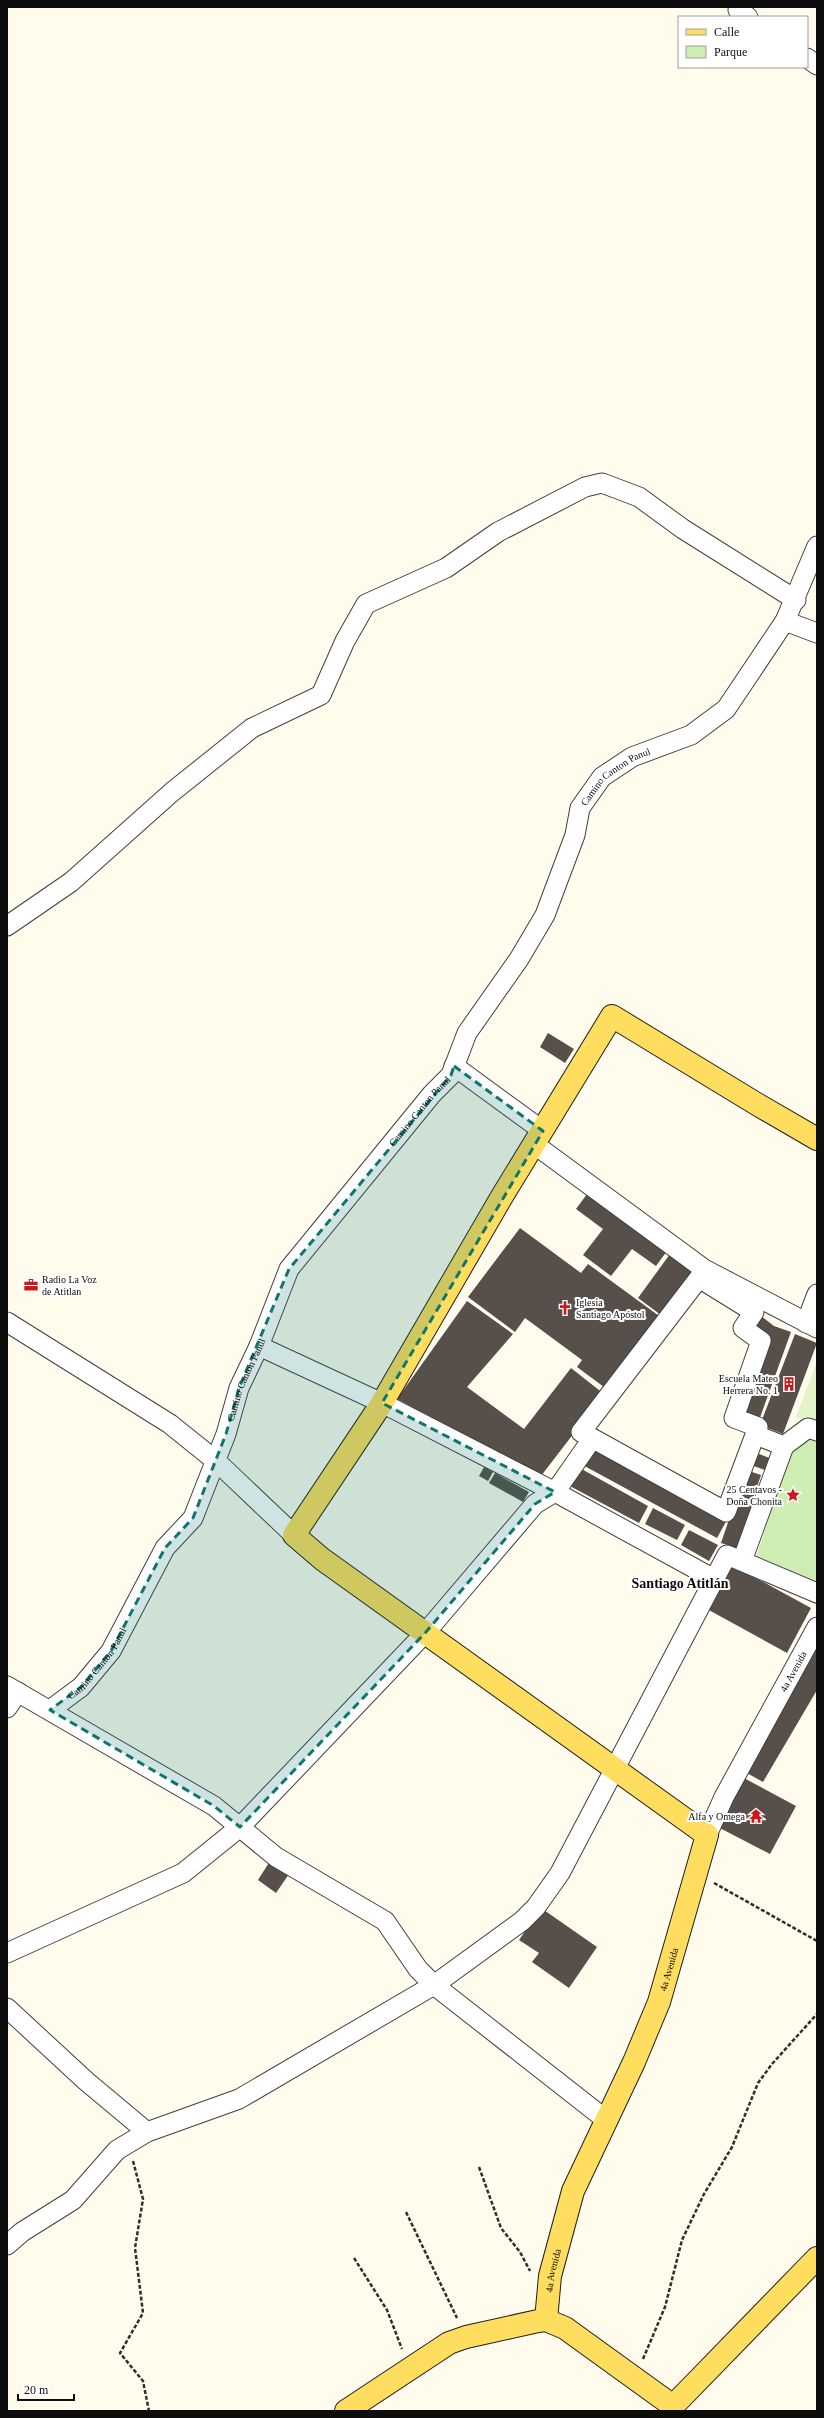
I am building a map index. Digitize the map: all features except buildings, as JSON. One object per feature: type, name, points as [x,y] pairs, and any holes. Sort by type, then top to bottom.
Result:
[{"type":"main road","points":[[707,1835],[426,1632],[322,1559],[294,1535],[382,1402],[612,1016],[817,1139]]},
{"type":"main road","name":"4a Avenida","points":[[546,2320],[550,2276],[573,2191],[605,2119],[634,2062],[659,2002],[707,1835]]},
{"type":"main road","points":[[346,2411],[437,2350],[466,2337],[546,2320],[565,2328],[634,2378],[672,2409],[817,2258]]},
{"type":"street","points":[[808,59],[817,65]]},
{"type":"street","points":[[7,926],[71,882],[172,792],[252,728],[321,695],[345,641],[366,604],[446,568],[498,532],[585,487],[602,483],[639,496],[683,528],[796,600]]},
{"type":"street","name":"Camino Canton Panul","points":[[50,1710],[81,1687],[111,1651],[165,1548],[193,1518],[216,1461],[239,1388],[259,1346],[289,1269],[432,1094],[451,1075],[467,1033],[519,959],[546,916],[575,835],[580,808],[602,777],[632,757],[691,735],[726,709],[786,622],[817,546]]},
{"type":"street","points":[[786,622],[817,633]]},
{"type":"street","points":[[454,1066],[539,1138],[704,1269],[812,1326],[817,1294]]},
{"type":"street","points":[[699,1278],[754,1312],[743,1328],[761,1341],[734,1418],[758,1427],[756,1435],[726,1512],[581,1432],[699,1278]]},
{"type":"street","points":[[7,1322],[164,1420],[216,1461],[294,1535]]},
{"type":"street","points":[[259,1346],[382,1402],[555,1492],[714,1579]]},
{"type":"street","points":[[742,1561],[784,1446],[808,1428],[817,1431]]},
{"type":"street","points":[[756,1435],[784,1446]]},
{"type":"street","points":[[7,1953],[183,1873],[240,1827],[426,1632],[535,1504],[555,1492],[592,1439]]},
{"type":"street","points":[[7,2245],[22,2232],[73,2200],[118,2150],[128,2143],[147,2132],[239,2099],[434,1985],[522,1920],[536,1907],[560,1873],[614,1768],[728,1555],[817,1593]]},
{"type":"street","name":"4a Avenida","points":[[707,1835],[724,1797],[817,1627]]},
{"type":"street","points":[[7,1708],[13,1689],[214,1806],[276,1856],[385,1921],[418,1969],[434,1985],[605,2119]]},
{"type":"street","points":[[7,2008],[86,2081],[147,2132]]},
{"type":"path","points":[[697,1874],[817,1941]]},
{"type":"path","points":[[634,2378],[665,2307],[682,2240],[704,2194],[732,2147],[758,2083],[772,2064],[817,2014]]},
{"type":"path","points":[[128,2143],[143,2199],[135,2248],[143,2313],[120,2353],[142,2381],[149,2411]]},
{"type":"path","points":[[479,2167],[489,2191],[492,2209],[504,2234],[520,2252],[534,2279],[548,2290]]},
{"type":"path","points":[[406,2212],[466,2337]]},
{"type":"path","points":[[354,2258],[388,2310],[397,2331],[408,2369]]},
{"type":"highlighted area","points":[[454,1066],[543,1131],[382,1403],[555,1492],[535,1504],[426,1632],[240,1827],[214,1806],[50,1710],[81,1687],[111,1651],[165,1548],[193,1518],[226,1434],[239,1388],[289,1269],[451,1075]]},
{"type":"green space","points":[[817,1361],[817,1425],[796,1417]]},
{"type":"green space","points":[[811,1436],[817,1438],[817,1581],[756,1557],[794,1444]]},
{"type":"place","name":"Radio La Voz de Atitlan","points":[[31,1285]]},
{"type":"place","name":"Iglesia Santiago Apóstol","points":[[565,1308]]},
{"type":"place","name":"Escuela Mateo Herrera No. 1","points":[[789,1384]]},
{"type":"place","name":"25 Centavos - Doña Chonita","points":[[793,1495]]},
{"type":"place","name":"Alfa y Omega","points":[[756,1816]]},
{"type":"district","name":"Santiago Atitlán","points":[[680,1583]]}]
